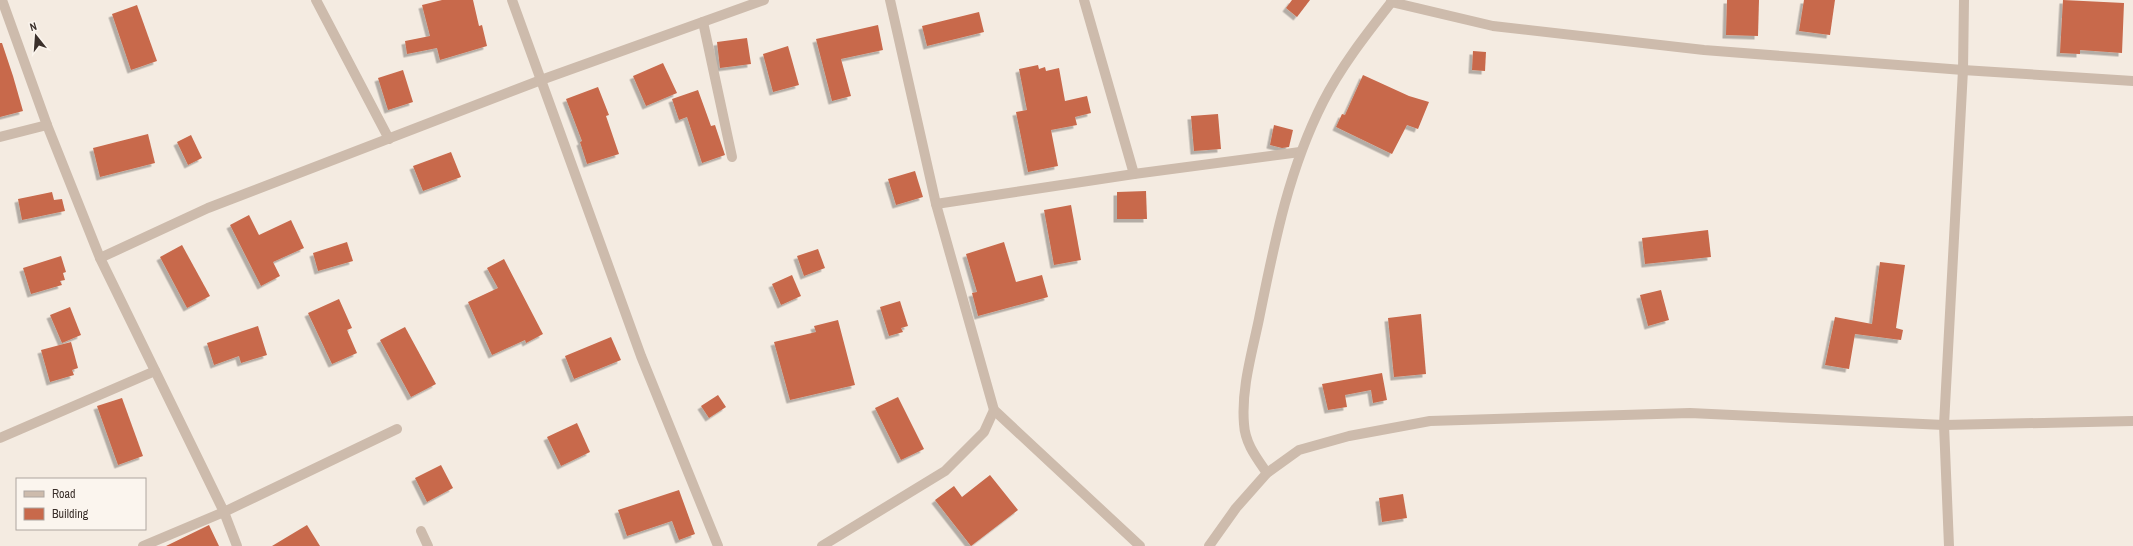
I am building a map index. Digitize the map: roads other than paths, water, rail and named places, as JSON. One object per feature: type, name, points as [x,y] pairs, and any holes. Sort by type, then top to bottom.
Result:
[{"type":"street","points":[[2,0],[47,125],[100,258],[224,512],[238,546]]},
{"type":"street","points":[[316,0],[389,139]]},
{"type":"street","points":[[512,0],[641,356],[718,546]]},
{"type":"street","points":[[100,258],[208,208],[541,80],[764,0]]},
{"type":"street","points":[[890,0],[936,204],[994,410],[1140,546]]},
{"type":"street","points":[[1084,0],[1134,174]]},
{"type":"street","points":[[1949,546],[1944,425],[1963,70],[1964,0]]},
{"type":"street","points":[[1267,473],[1249,447],[1244,424],[1246,383],[1280,217],[1300,152],[1323,101],[1356,50],[1392,1],[1493,26],[1704,50],[1963,70],[2133,81]]},
{"type":"street","points":[[703,22],[732,157]]},
{"type":"street","points":[[0,137],[47,125]]},
{"type":"street","points":[[936,204],[1134,174],[1300,152]]},
{"type":"street","points":[[0,438],[155,371]]},
{"type":"street","points":[[822,546],[945,471],[984,432],[994,410]]},
{"type":"street","points":[[1209,546],[1236,508],[1267,473],[1299,450],[1349,436],[1430,421],[1690,413],[1944,425],[2133,422]]},
{"type":"street","points":[[143,546],[224,512],[397,429]]},
{"type":"street","points":[[421,531],[428,546]]}]
